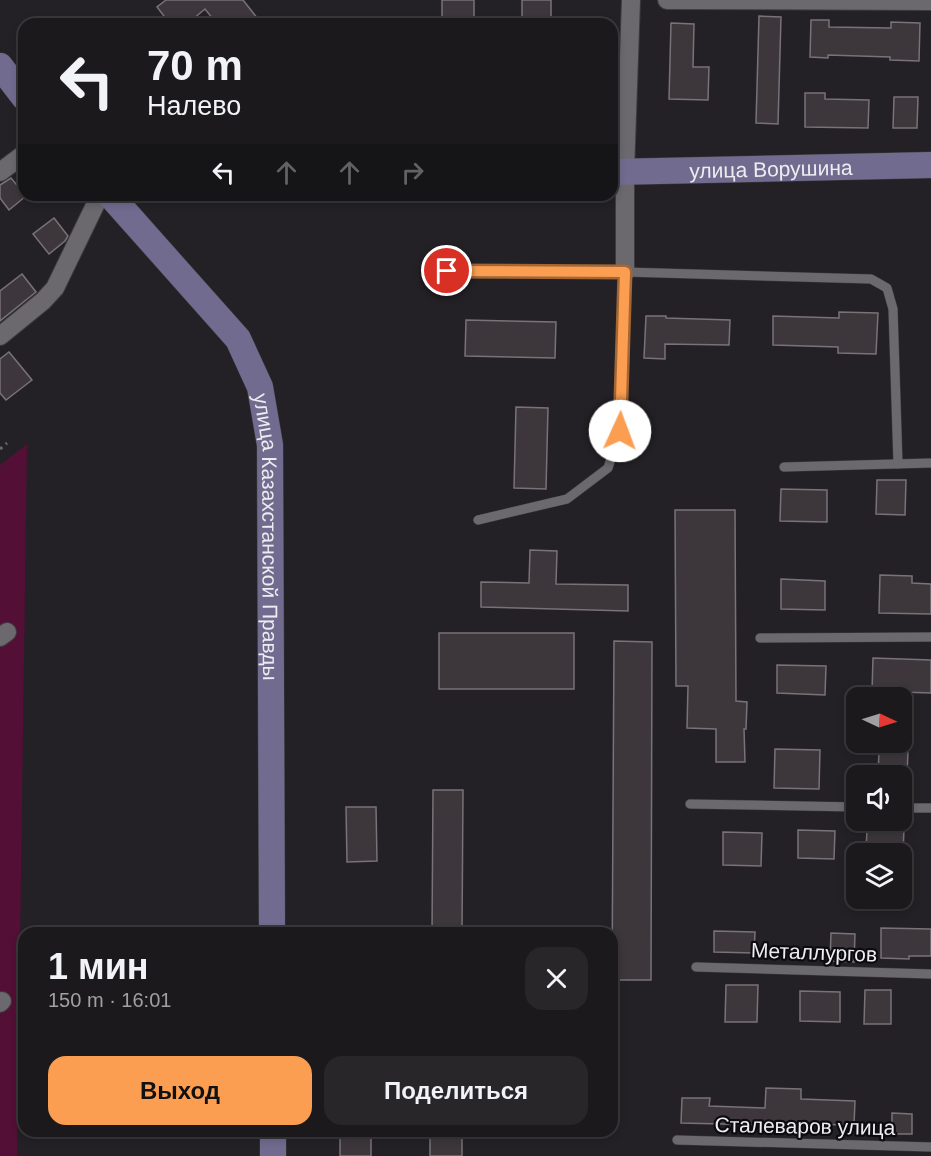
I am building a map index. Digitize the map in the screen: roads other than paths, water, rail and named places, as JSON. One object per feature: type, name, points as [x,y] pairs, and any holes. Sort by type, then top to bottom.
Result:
[{"type":"street","points":[[625,272],[619,172],[631,0]]},
{"type":"street","points":[[667,0],[931,1]]},
{"type":"street","points":[[0,66],[18,89]]},
{"type":"street","points":[[0,172],[18,158]]},
{"type":"street","name":"улица Ворушина","points":[[619,172],[931,165]]},
{"type":"street","points":[[0,336],[43,302],[55,288],[97,201]]},
{"type":"street","name":"улица Казахстанской Правды","points":[[115,201],[238,339],[260,387],[270,445],[272,927]]},
{"type":"street","points":[[273,1137],[273,1156]]},
{"type":"lane","points":[[447,271],[625,272],[871,279],[887,288],[893,309],[898,464]]},
{"type":"lane","points":[[478,520],[567,499],[608,468],[620,431],[625,272]]},
{"type":"lane","points":[[784,467],[931,463]]},
{"type":"lane","points":[[760,638],[931,638]]},
{"type":"lane","points":[[690,804],[846,807]]},
{"type":"lane","points":[[912,808],[931,808]]},
{"type":"lane","name":"Металлургов","points":[[696,967],[931,974]]},
{"type":"lane","name":"Сталеваров улица","points":[[677,1140],[931,1147]]}]
